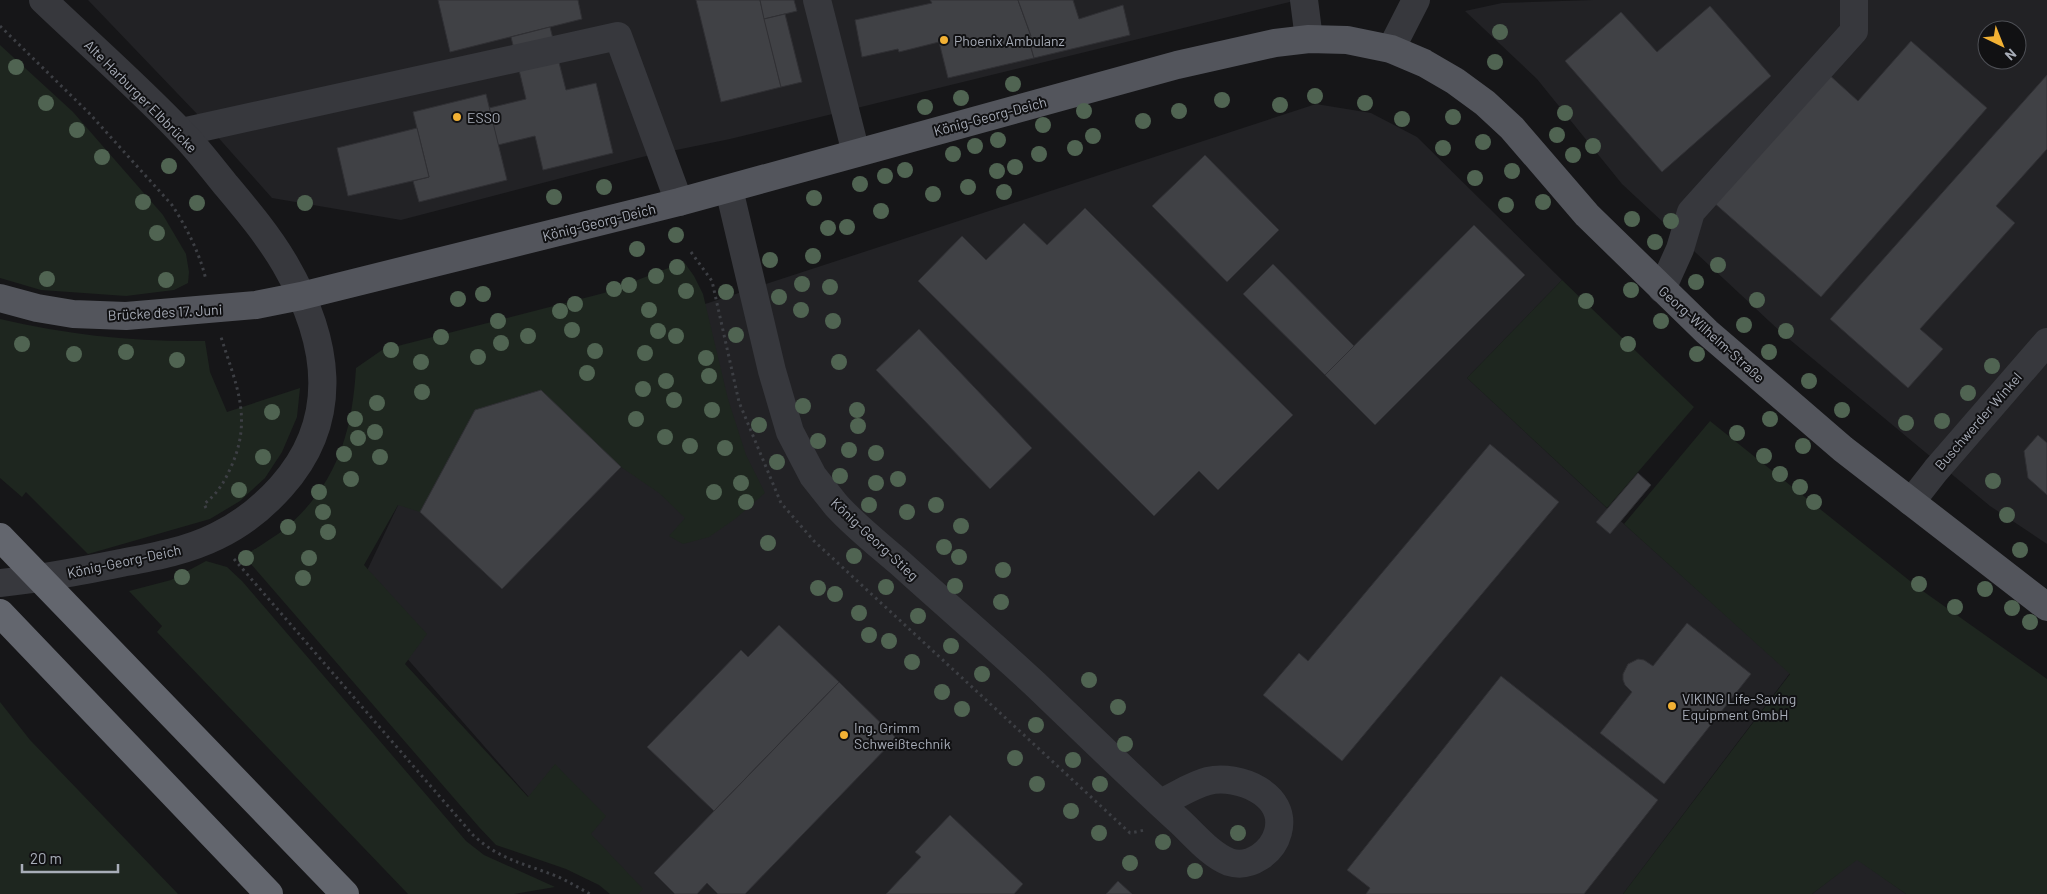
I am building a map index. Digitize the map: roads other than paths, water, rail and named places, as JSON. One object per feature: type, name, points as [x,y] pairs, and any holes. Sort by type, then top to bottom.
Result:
[{"type":"highway","points":[[0,537],[345,894]]},
{"type":"highway","points":[[6,619],[269,894]]},
{"type":"main road","name":"König-Georg-Deich","points":[[301,296],[729,189],[1177,65],[1275,43],[1309,39],[1347,40],[1391,49]]},
{"type":"main road","name":"Georg-Wilhelm-Straße","points":[[1391,49],[1424,63],[1455,81],[1485,102],[1512,128],[1587,215],[1707,332],[1843,449],[2047,607]]},
{"type":"main road","name":"Brücke des 17. Juni","points":[[0,298],[37,308],[73,314],[126,316],[213,310],[256,305],[301,296]]},
{"type":"street","name":"Alte Harburger Elbbrücke","points":[[43,0],[182,132],[274,246],[301,296]]},
{"type":"street","points":[[817,0],[856,153]]},
{"type":"street","points":[[1304,0],[1309,39]]},
{"type":"street","points":[[1391,49],[1416,0]]},
{"type":"street","points":[[1662,289],[1680,249],[1691,212],[1854,31],[1854,0]]},
{"type":"street","points":[[182,132],[618,36],[679,202]]},
{"type":"street","name":"König-Georg-Stieg","points":[[729,189],[774,378],[790,432],[813,476],[842,512],[1034,683],[1160,803]]},
{"type":"street","name":"König-Georg-Deich","points":[[0,583],[80,572],[193,546],[239,524],[266,504],[290,477],[307,450],[321,411],[323,387],[322,359],[315,327],[301,296]]},
{"type":"street","name":"Buschwerder Winkel","points":[[1910,502],[2047,342]]},
{"type":"place","name":"Phoenix Ambulanz","points":[[944,40]]},
{"type":"place","name":"ESSO","points":[[457,117]]},
{"type":"place","name":"VIKING Life-Saving Equipment GmbH","points":[[1672,706]]},
{"type":"place","name":"Ing. Grimm Schweißtechnik","points":[[844,735]]}]
